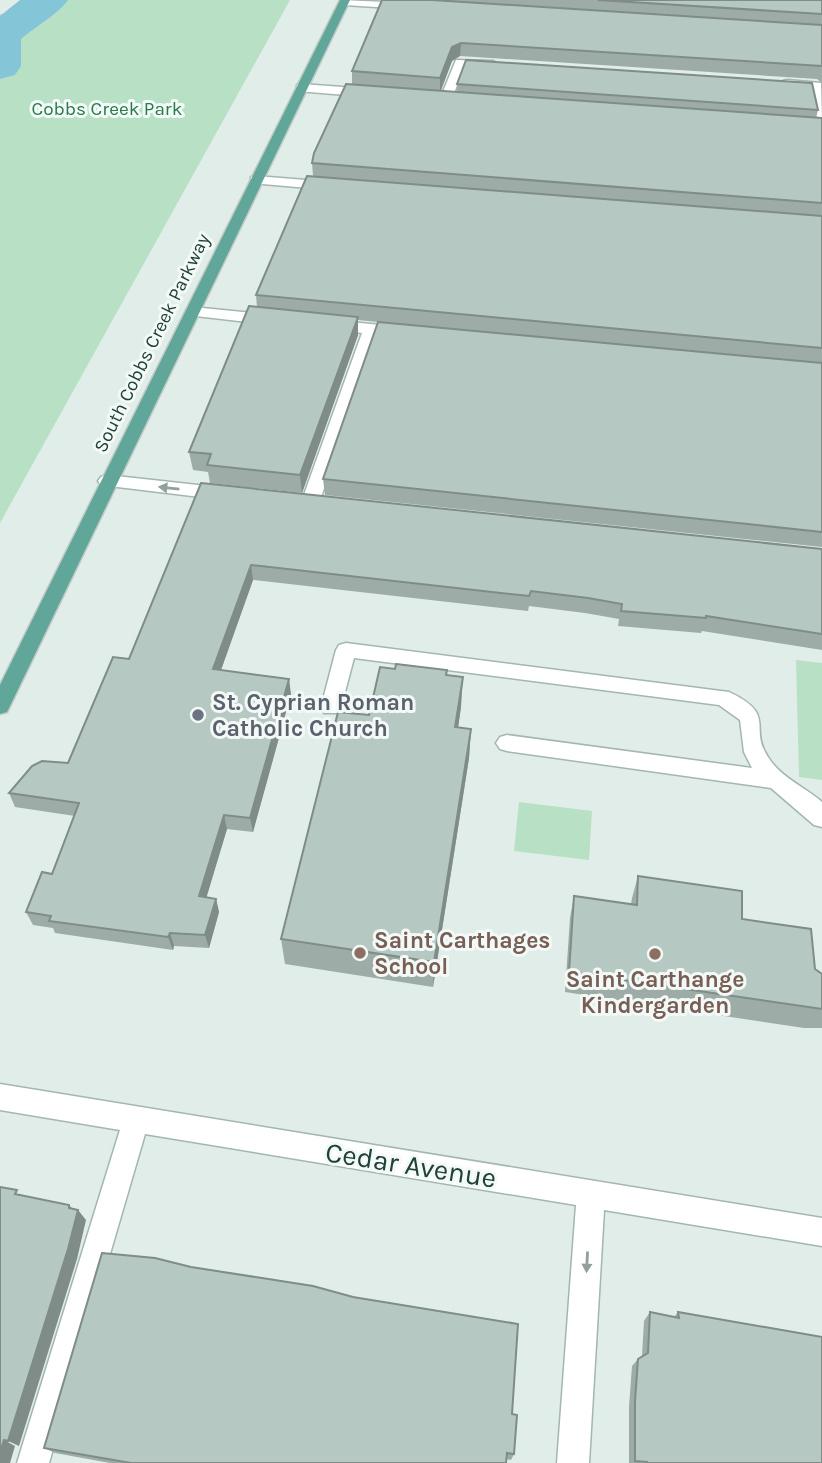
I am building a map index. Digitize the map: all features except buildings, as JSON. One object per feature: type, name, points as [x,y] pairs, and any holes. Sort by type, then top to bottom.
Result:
[{"type":"main road","name":"South Cobbs Creek Parkway","points":[[0,706],[107,481],[344,1]]},
{"type":"street","points":[[344,1],[427,8]]},
{"type":"street","points":[[460,100],[440,98],[460,62],[501,65]]},
{"type":"street","points":[[776,83],[817,86],[822,116]]},
{"type":"street","points":[[301,88],[383,94]]},
{"type":"street","points":[[808,125],[822,126]]},
{"type":"street","points":[[256,180],[345,187]]},
{"type":"street","points":[[192,312],[412,333]]},
{"type":"street","points":[[310,503],[371,329]]},
{"type":"street","points":[[107,481],[241,495]]},
{"type":"street","points":[[331,707],[346,650],[722,698],[743,706],[751,717],[753,748],[761,764],[777,780],[813,805],[822,818]]},
{"type":"street","points":[[507,743],[777,780]]},
{"type":"street","name":"Cedar Avenue","points":[[0,1097],[822,1232]]},
{"type":"street","points":[[33,1463],[136,1121]]},
{"type":"street","points":[[573,1463],[591,1194]]},
{"type":"green space","name":"Cobbs Creek Park","points":[[35,0],[290,0],[0,523],[0,14],[20,11]]},
{"type":"green space","points":[[796,660],[822,663],[822,780],[799,777]]},
{"type":"green space","points":[[519,802],[592,811],[589,860],[514,851]]},
{"type":"waterway","points":[[0,66],[1,35],[35,7],[49,0]]},
{"type":"place","name":"St. Cyprian Roman Catholic Church","points":[[198,715]]},
{"type":"place","name":"Saint Carthages School","points":[[360,953]]},
{"type":"place","name":"Saint Carthange Kindergarden","points":[[655,954]]}]
